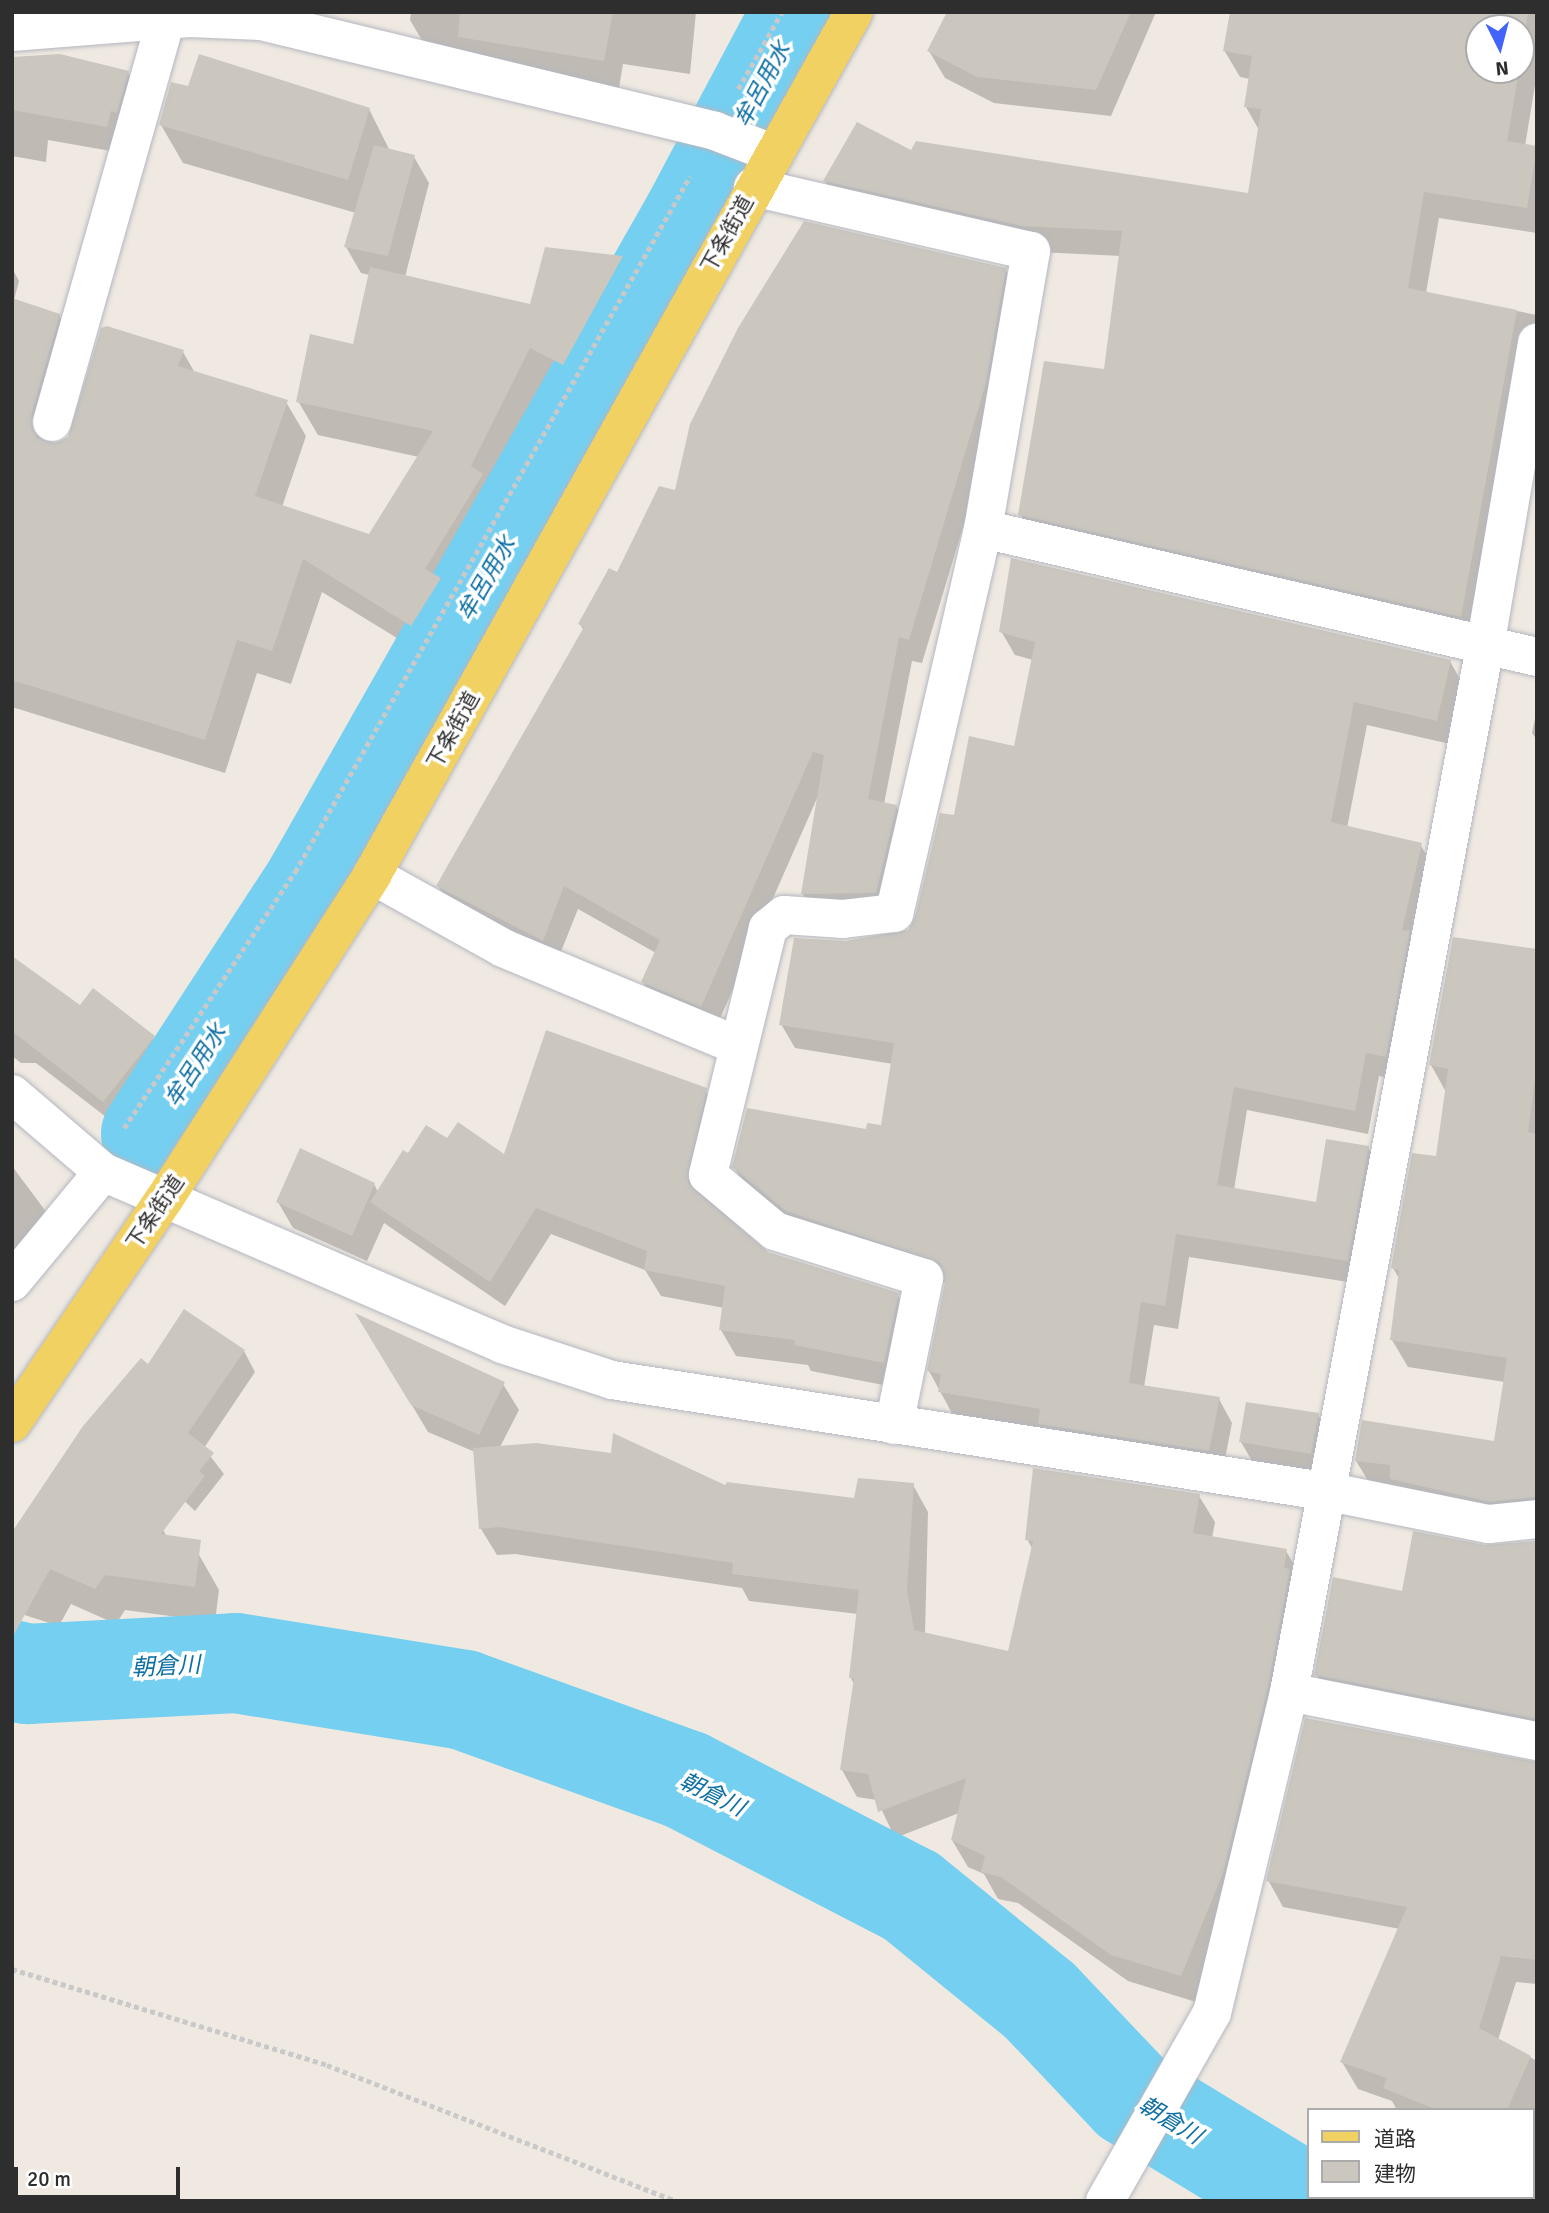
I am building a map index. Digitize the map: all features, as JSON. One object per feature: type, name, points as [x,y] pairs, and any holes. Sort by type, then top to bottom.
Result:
[{"type":"main road","name":"下条街道","points":[[12,1423],[165,1198],[372,875],[753,187],[766,151],[854,12]]},
{"type":"street","points":[[52,422],[182,17]]},
{"type":"street","points":[[12,32],[182,17],[261,21],[715,131],[766,151]]},
{"type":"street","points":[[753,187],[1031,251],[983,529],[894,913],[843,919],[783,915],[768,928],[737,1046],[708,1175],[775,1231],[924,1278],[894,1425]]},
{"type":"street","points":[[1105,2201],[1212,2013],[1289,1692],[1330,1492],[1485,648],[1537,342]]},
{"type":"street","points":[[983,529],[1485,648],[1537,657]]},
{"type":"street","points":[[372,875],[503,948],[737,1046]]},
{"type":"street","points":[[12,1094],[103,1172],[502,1344],[612,1380],[1330,1492],[1489,1524],[1537,1519]]},
{"type":"street","points":[[12,1282],[103,1172]]},
{"type":"street","points":[[1289,1692],[1537,1741]]},
{"type":"path","points":[[103,1172],[120,1134],[295,872],[782,12]]},
{"type":"path","points":[[12,1969],[327,2066],[676,2201]]},
{"type":"building","points":[[460,12],[613,12],[604,61],[458,37]]},
{"type":"building","points":[[947,12],[1131,12],[1096,90],[977,77],[927,51]]},
{"type":"building","points":[[1230,12],[1528,12],[1465,14],[1465,84],[1517,84],[1507,141],[1537,146],[1527,208],[1424,192],[1408,288],[1517,310],[1461,617],[1018,515],[1044,361],[1104,369],[1122,231],[1021,226],[823,181],[857,122],[911,150],[916,141],[1248,193],[1261,109],[1244,107],[1252,56],[1223,51]]},
{"type":"building","points":[[60,54],[129,71],[117,113],[111,111],[107,127],[12,110],[12,57]]},
{"type":"building","points":[[199,54],[370,108],[348,180],[159,125],[171,82],[188,86]]},
{"type":"building","points":[[374,145],[415,155],[388,256],[344,247]]},
{"type":"building","points":[[804,221],[1006,268],[986,383],[909,640],[899,637],[868,799],[897,805],[876,893],[801,894],[824,755],[813,752],[701,1007],[641,982],[660,940],[564,886],[543,941],[436,886],[584,627],[578,624],[609,568],[617,572],[659,486],[675,490],[690,424],[738,328]]},
{"type":"building","points":[[545,247],[623,256],[563,365],[530,348],[471,466],[483,474],[425,569],[441,578],[411,626],[303,559],[272,651],[237,640],[205,740],[12,680],[12,298],[60,314],[31,416],[37,438],[57,443],[68,437],[101,328],[107,326],[184,350],[178,366],[288,400],[255,496],[369,534],[433,431],[296,402],[310,334],[353,344],[370,267],[530,304]]},
{"type":"building","points":[[1011,558],[1451,660],[1437,721],[1354,702],[1331,822],[1422,843],[1402,930],[1410,931],[1386,1057],[1366,1053],[1355,1111],[1234,1087],[1217,1185],[1316,1202],[1326,1139],[1369,1146],[1348,1261],[1176,1234],[1165,1306],[1141,1302],[1129,1383],[1220,1397],[1209,1451],[1038,1424],[1040,1409],[938,1392],[941,1374],[927,1371],[945,1282],[940,1263],[786,1211],[732,1167],[747,1108],[866,1129],[867,1123],[881,1125],[894,1043],[779,1025],[794,938],[845,941],[908,930],[915,918],[940,813],[954,815],[969,736],[1014,746],[1035,642],[999,632]]},
{"type":"building","points":[[1453,937],[1537,949],[1537,1065],[1528,1132],[1537,1134],[1537,1497],[1490,1502],[1390,1479],[1390,1465],[1355,1461],[1362,1420],[1494,1441],[1507,1358],[1390,1340],[1399,1270],[1391,1268],[1412,1153],[1436,1156],[1448,1069],[1429,1065]]},
{"type":"building","points":[[12,956],[80,1005],[93,988],[155,1036],[103,1102],[12,1031]]},
{"type":"building","points":[[546,1030],[707,1088],[688,1182],[768,1252],[899,1293],[884,1363],[794,1345],[795,1340],[719,1330],[725,1286],[644,1270],[647,1251],[536,1208],[490,1282],[370,1202],[403,1150],[408,1153],[426,1125],[447,1138],[458,1122],[504,1154]]},
{"type":"building","points":[[300,1148],[375,1183],[352,1236],[276,1202]]},
{"type":"building","points":[[184,1309],[245,1350],[188,1433],[214,1453],[199,1471],[205,1476],[161,1534],[201,1540],[195,1587],[105,1575],[95,1589],[50,1569],[12,1638],[12,1532],[83,1426],[141,1358],[148,1364]]},
{"type":"building","points":[[355,1313],[505,1382],[479,1435],[411,1405]]},
{"type":"building","points":[[1246,1402],[1319,1413],[1311,1454],[1239,1442]]},
{"type":"building","points":[[613,1433],[725,1485],[727,1482],[854,1498],[858,1478],[914,1483],[907,1590],[914,1630],[1008,1651],[1033,1541],[1025,1540],[1033,1468],[1200,1494],[1193,1533],[1287,1549],[1284,1568],[1290,1569],[1268,1687],[1223,1873],[1181,1976],[1111,1955],[1001,1877],[981,1872],[985,1856],[951,1840],[966,1778],[878,1812],[868,1774],[840,1770],[854,1678],[849,1678],[859,1590],[732,1574],[733,1563],[499,1527],[479,1529],[473,1448],[536,1443],[611,1453]]},
{"type":"building","points":[[1413,1531],[1485,1545],[1537,1541],[1537,1719],[1314,1675],[1333,1577],[1402,1591]]},
{"type":"building","points":[[1305,1718],[1537,1762],[1537,1960],[1501,1956],[1479,2028],[1531,2056],[1508,2108],[1432,2108],[1383,2088],[1387,2078],[1340,2062],[1407,1907],[1266,1881]]},
{"type":"waterway","name":"牟呂用水","points":[[151,1134],[315,882],[692,219],[802,12]]},
{"type":"waterway","name":"朝倉川","points":[[12,1670],[27,1674],[236,1663],[464,1700],[686,1780],[911,1896],[1040,2001],[1131,2097],[1302,2201]]}]
